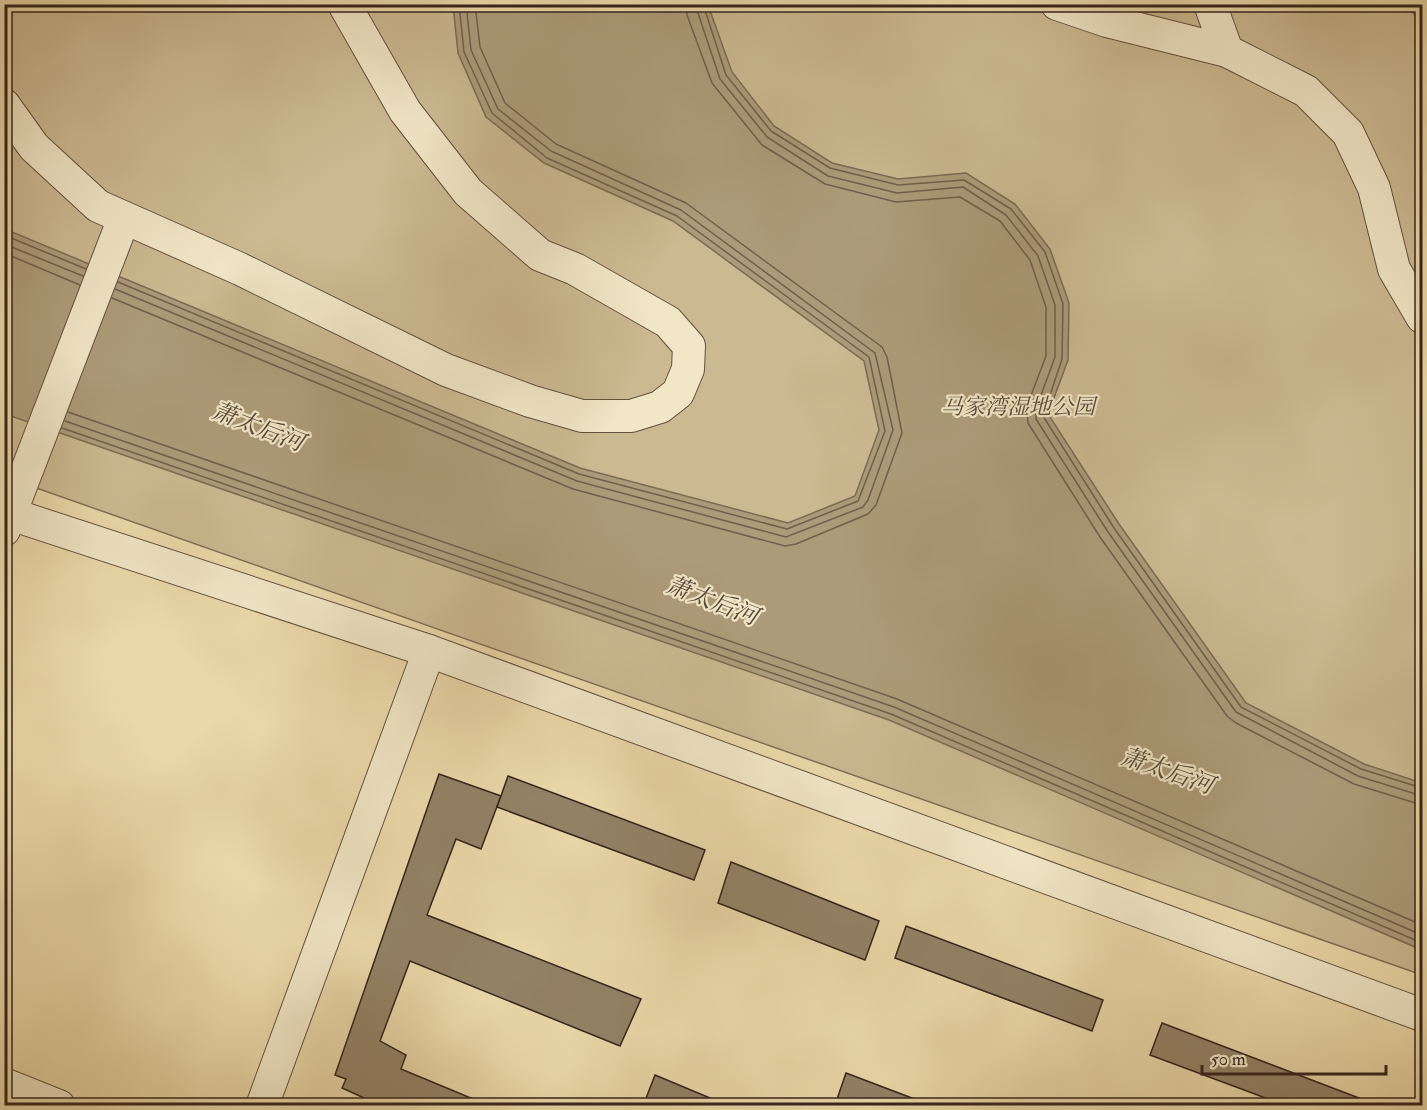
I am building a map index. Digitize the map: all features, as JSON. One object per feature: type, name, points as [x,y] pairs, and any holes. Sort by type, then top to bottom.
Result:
[{"type":"street","points":[[4,105],[23,135],[50,164],[98,206],[240,269],[447,370],[530,401],[582,416],[631,416],[660,407],[678,393],[688,369],[689,346],[668,322],[575,269],[540,255],[468,192],[405,111],[344,4]]},
{"type":"street","points":[[1057,4],[1107,21],[1227,51],[1306,90],[1348,133],[1374,188],[1394,269],[1422,317]]},
{"type":"street","points":[[1210,4],[1227,51]]},
{"type":"street","points":[[124,218],[10,511],[429,651],[1422,1015]]},
{"type":"street","points":[[262,1106],[429,651]]},
{"type":"street","points":[[4,1084],[60,1106]]},
{"type":"green space","name":"马家湾湿地公园","points":[[5,5],[1408,5],[1422,26],[1422,975],[5,477]]},
{"type":"water","name":"萧太后河","points":[[453,5],[708,5],[732,72],[774,126],[832,163],[898,179],[966,173],[1015,204],[1050,249],[1069,303],[1068,360],[1048,414],[1119,524],[1246,703],[1364,764],[1422,783],[1422,950],[889,720],[5,414],[5,229],[580,468],[788,523],[855,496],[879,430],[864,361],[673,221],[544,163],[486,117],[458,53]]},
{"type":"building","points":[[439,774],[501,796],[481,849],[456,839],[427,915],[641,999],[620,1046],[410,961],[380,1041],[406,1055],[401,1069],[490,1106],[382,1106],[342,1088],[346,1079],[335,1075]]},
{"type":"building","points":[[508,776],[705,850],[694,880],[497,807]]},
{"type":"building","points":[[731,862],[879,921],[865,960],[718,903]]},
{"type":"building","points":[[906,926],[1103,1000],[1092,1031],[895,958]]},
{"type":"building","points":[[1162,1023],[1359,1098],[1356,1106],[1287,1106],[1150,1055]]},
{"type":"building","points":[[846,1073],[933,1106],[835,1105]]},
{"type":"building","points":[[655,1075],[729,1106],[643,1106]]}]
